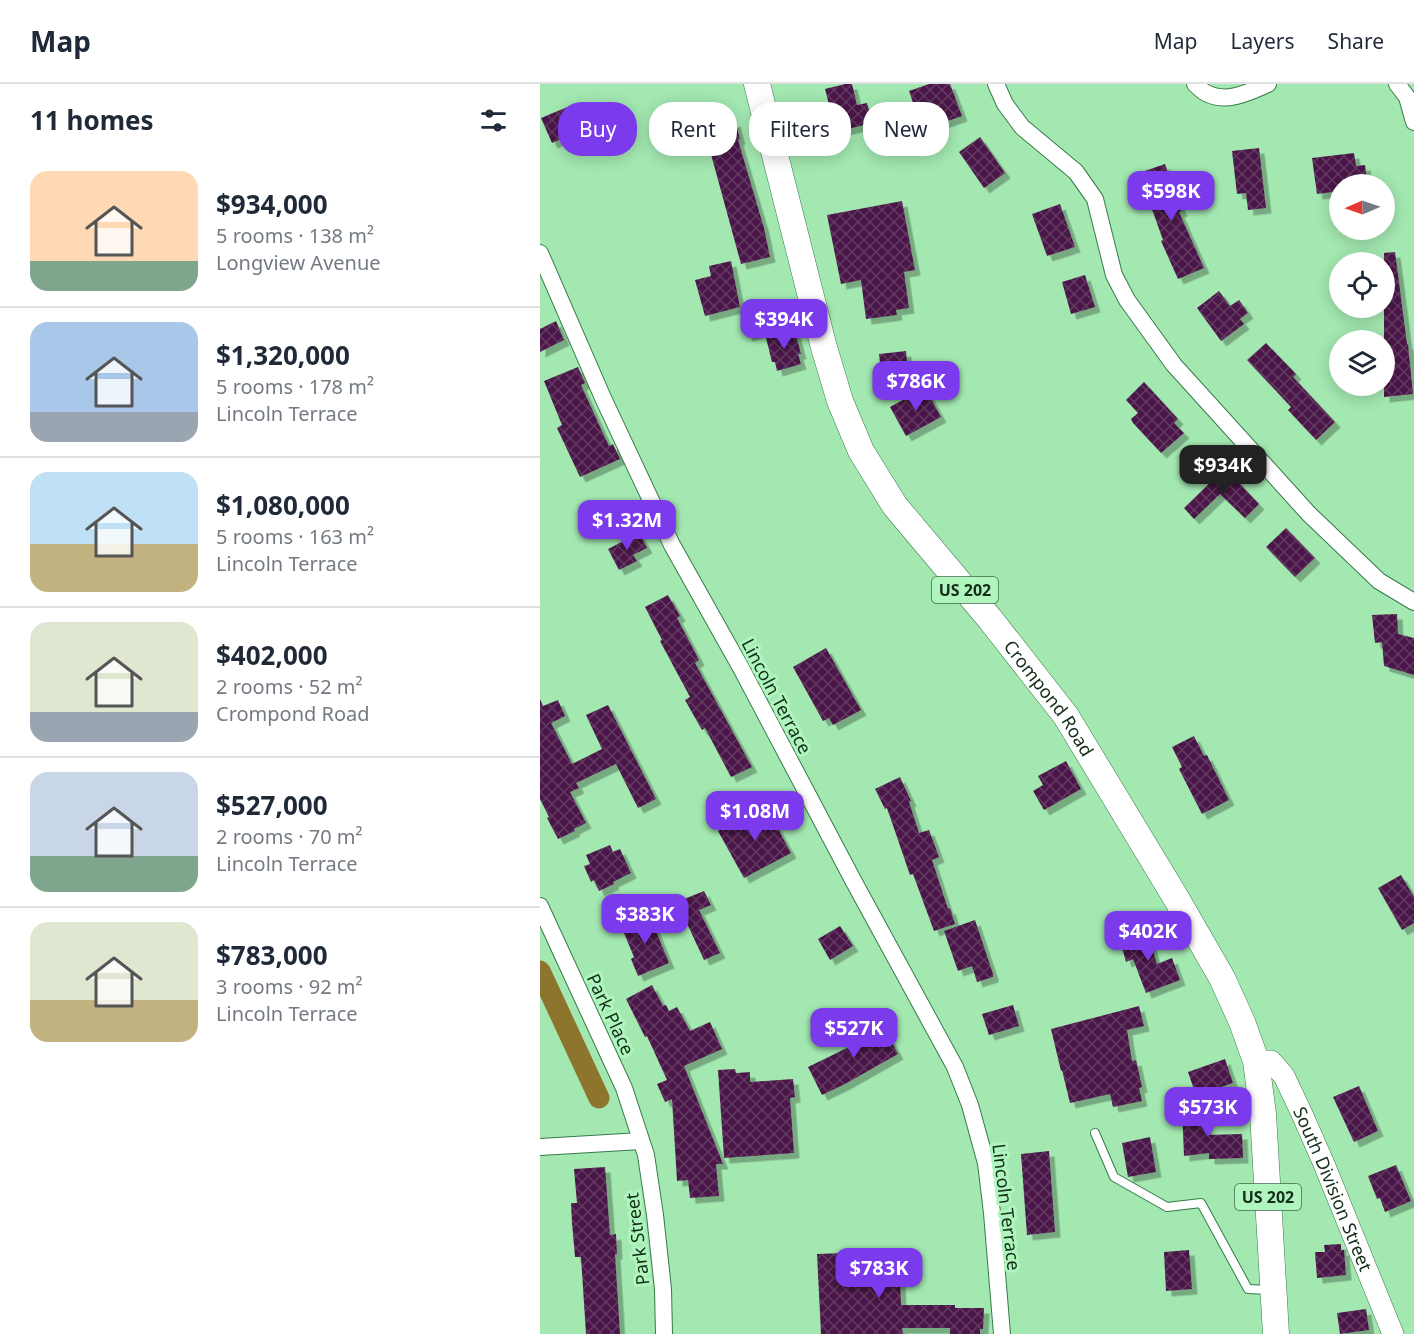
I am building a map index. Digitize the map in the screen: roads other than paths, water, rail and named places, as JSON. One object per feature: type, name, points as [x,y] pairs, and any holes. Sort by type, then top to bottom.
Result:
[{"type":"main road","name":"Crompond Road","points":[[758,84],[823,344],[840,401],[861,451],[895,506],[990,619],[1066,716],[1222,978],[1242,1022],[1256,1061],[1263,1114],[1276,1334]]},
{"type":"street","points":[[996,84],[1005,104],[1022,127],[1076,172],[1095,199],[1114,275],[1127,300],[1174,365],[1308,514],[1378,581],[1414,602]]},
{"type":"street","points":[[1200,89],[1219,97],[1239,96],[1268,84]]},
{"type":"street","points":[[1397,84],[1407,97],[1414,122]]},
{"type":"street","name":"Lincoln Terrace","points":[[540,253],[603,398],[672,545],[741,668],[854,882],[956,1067],[970,1105],[986,1163],[1002,1334]]},
{"type":"street","name":"Park Place","points":[[540,906],[624,1088],[641,1141]]},
{"type":"street","name":"South Division Street","points":[[1256,1061],[1271,1061],[1284,1076],[1324,1164],[1393,1334]]},
{"type":"street","points":[[540,1147],[641,1141]]},
{"type":"street","name":"Park Street","points":[[641,1141],[646,1155],[655,1215],[663,1289],[664,1334]]},
{"type":"lane","points":[[1095,1133],[1114,1177],[1167,1207],[1201,1203],[1248,1289],[1274,1291]]},
{"type":"waterway","points":[[540,971],[599,1098]]}]
